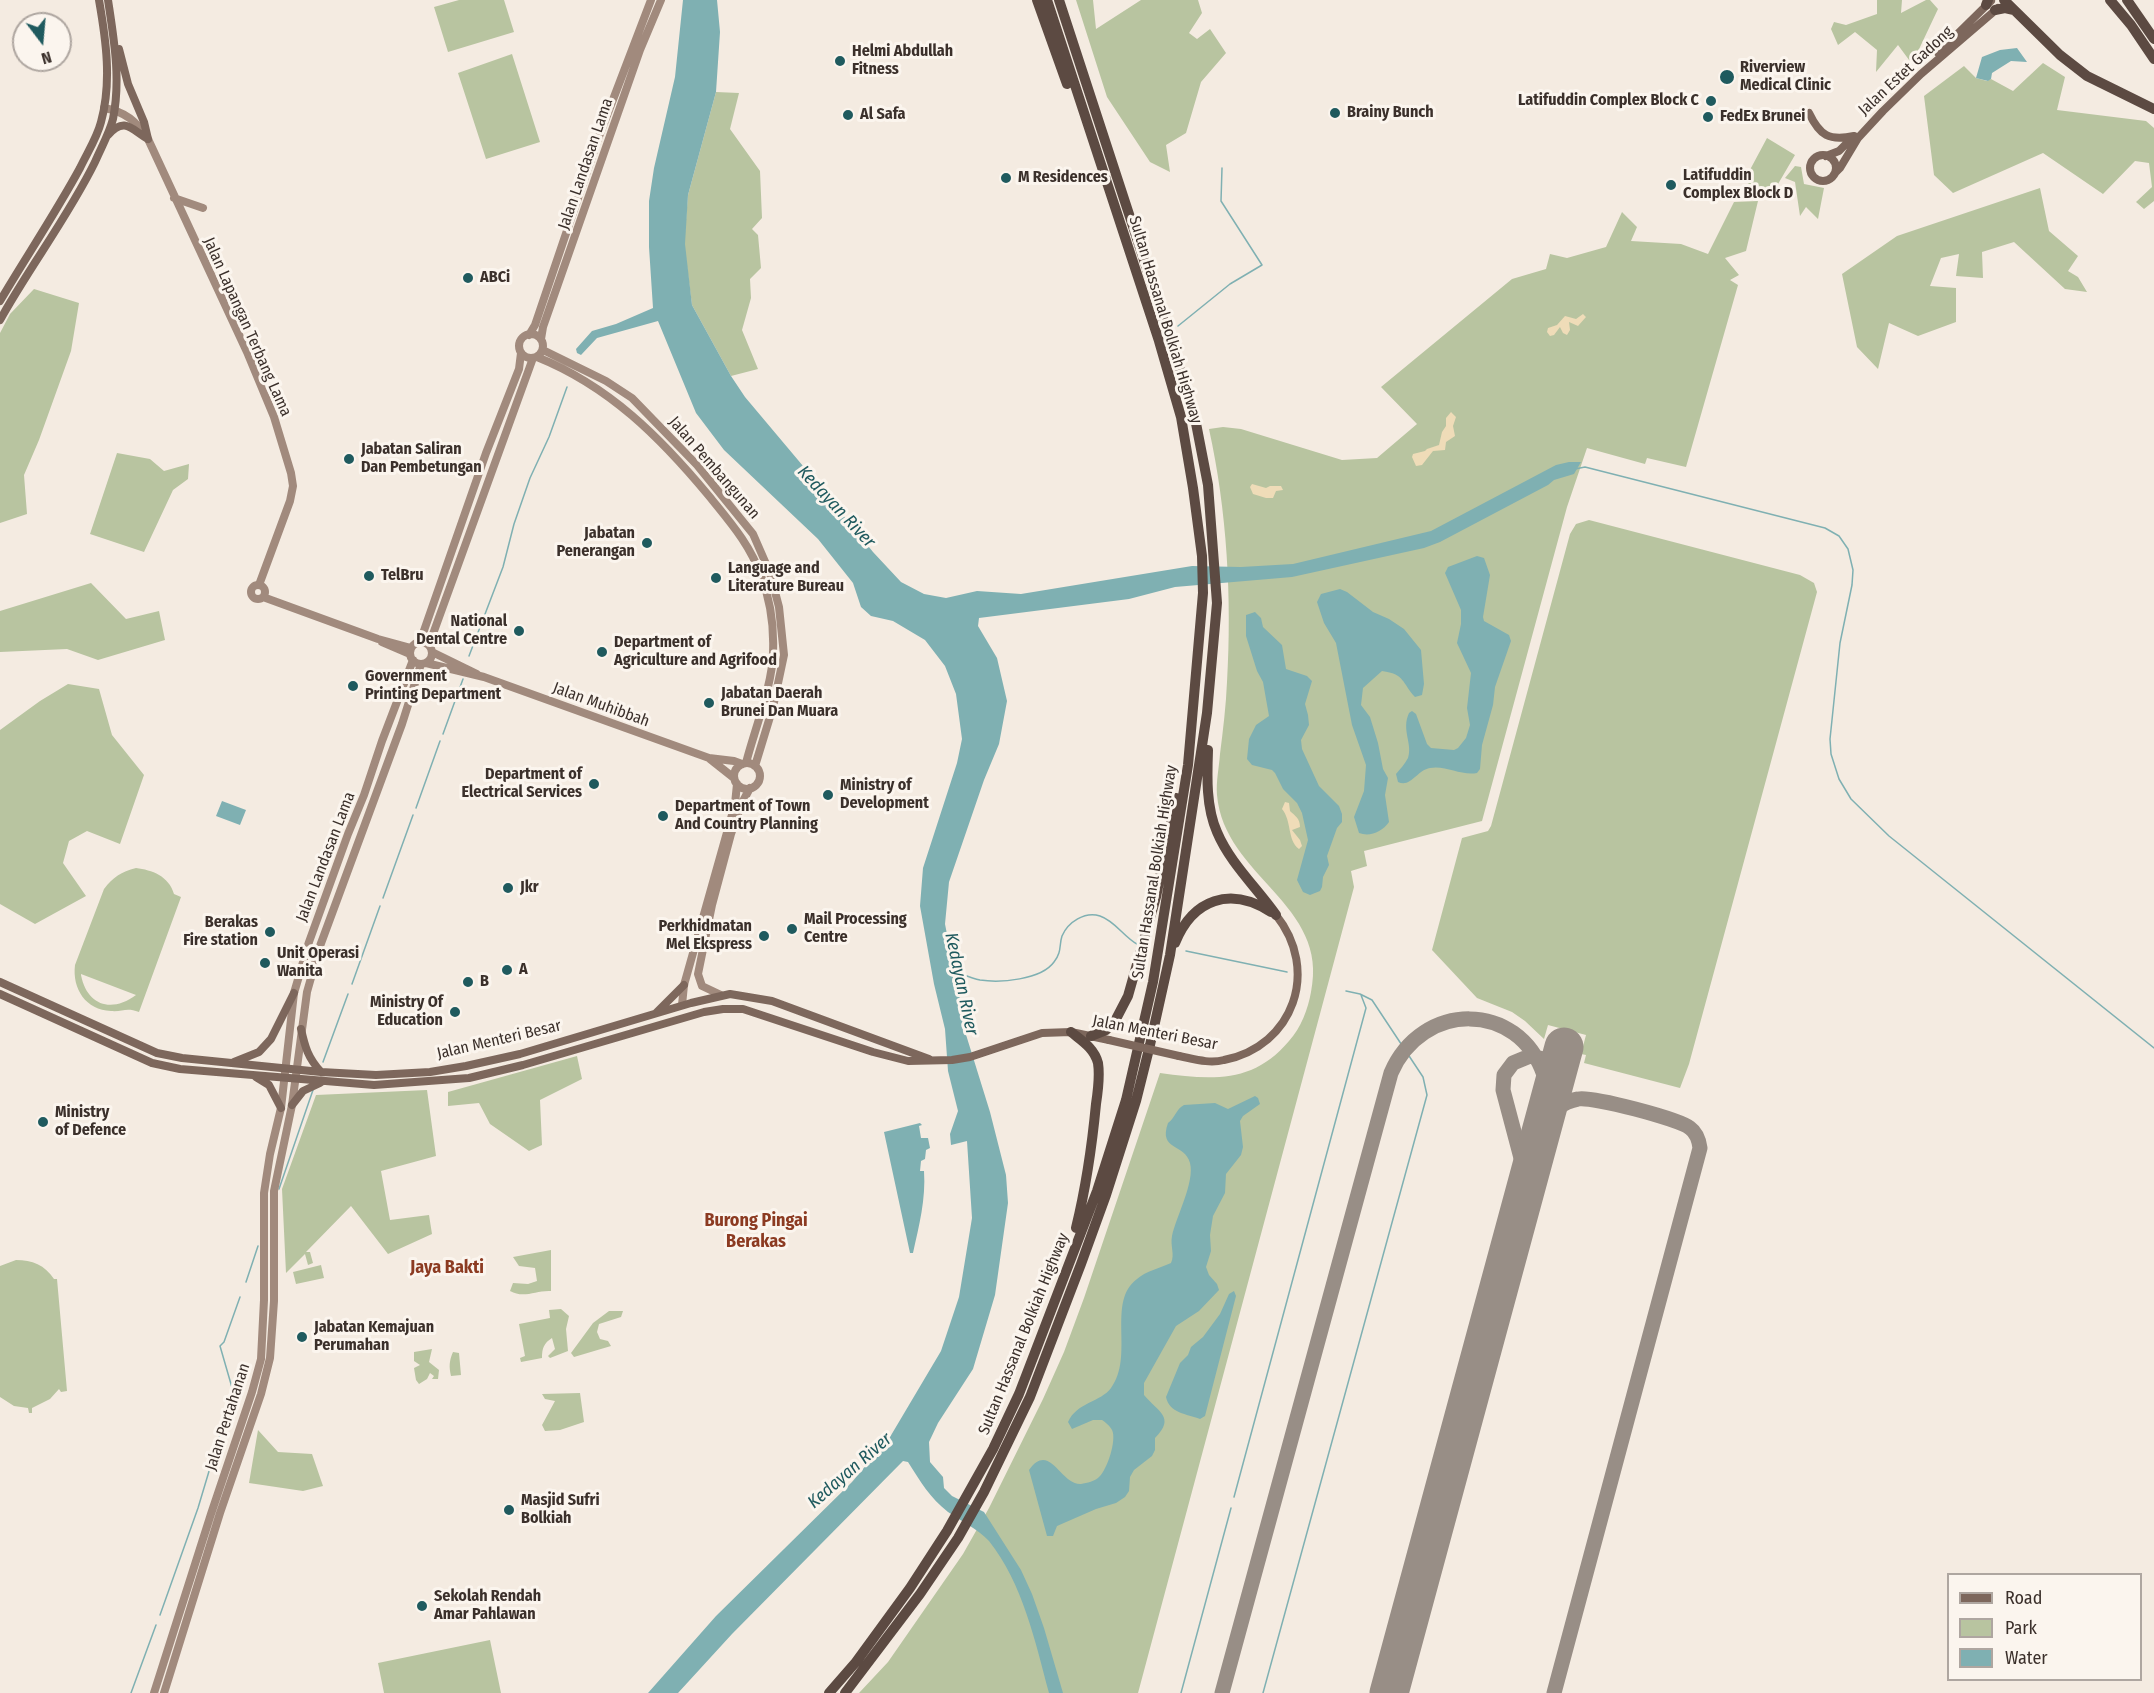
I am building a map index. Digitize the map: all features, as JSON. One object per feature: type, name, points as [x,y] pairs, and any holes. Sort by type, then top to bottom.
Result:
[{"type":"highway","points":[[1037,0],[1079,114],[1093,139]]},
{"type":"highway","name":"Sultan Hassanal Bolkiah Highway","points":[[829,1693],[903,1598],[947,1531],[993,1449],[1019,1394],[1097,1191],[1126,1100],[1149,1002],[1171,877],[1192,732],[1203,593],[1202,556],[1180,417],[1159,342],[1047,0]]},
{"type":"highway","points":[[2005,0],[2060,55],[2087,76],[2154,109]]},
{"type":"highway","points":[[2110,0],[2131,25],[2154,59]]},
{"type":"highway","points":[[2127,0],[2154,39]]},
{"type":"highway","points":[[2136,0],[2154,30]]},
{"type":"highway","name":"Sultan Hassanal Bolkiah Highway","points":[[845,1693],[921,1594],[958,1538],[984,1492],[1030,1397],[1106,1195],[1136,1101],[1170,955],[1208,713],[1216,628],[1216,591],[1208,485],[1194,412],[1060,1]]},
{"type":"highway","points":[[1990,4],[2014,10]]},
{"type":"highway","points":[[1208,713],[1208,797],[1217,833],[1237,866],[1276,915]]},
{"type":"highway","points":[[1091,1036],[1106,1030],[1115,1021],[1128,996],[1156,897],[1192,732]]},
{"type":"highway","points":[[1170,955],[1185,922],[1207,903],[1224,898],[1242,899],[1258,904],[1276,915]]},
{"type":"highway","points":[[1066,1269],[1084,1198],[1094,1134],[1098,1083],[1098,1063],[1092,1050],[1071,1032]]},
{"type":"main road","points":[[0,301],[75,176],[96,136],[104,108],[107,57],[99,0]]},
{"type":"main road","points":[[0,320],[85,182],[107,136],[114,110],[117,75],[108,0]]},
{"type":"main road","name":"Jalan Landasan Lama","points":[[529,335],[535,325],[598,139],[651,0]]},
{"type":"main road","name":"Jalan Landasan Lama","points":[[541,339],[543,327],[640,50],[661,0]]},
{"type":"main road","name":"Jalan Estet Gadong","points":[[1826,156],[1839,152],[1846,146],[1880,107],[1990,4],[2005,0]]},
{"type":"main road","name":"Jalan Estet Gadong","points":[[1835,173],[1858,138],[1990,4]]},
{"type":"main road","points":[[112,23],[128,84],[144,122],[148,139]]},
{"type":"main road","name":"Jalan Lapangan Terbang Lama","points":[[104,108],[129,116],[138,124],[148,139],[258,377],[274,417],[293,486],[290,501],[259,585],[253,588],[252,595],[257,599],[263,597],[378,639],[388,646],[411,654]]},
{"type":"main road","points":[[1809,113],[1820,132],[1828,136],[1841,138],[1854,135]]},
{"type":"main road","points":[[107,136],[118,126],[126,125],[148,139]]},
{"type":"main road","points":[[1817,156],[1826,156],[1835,164],[1835,173],[1826,181],[1817,180],[1811,174],[1811,162],[1817,156]]},
{"type":"main road","points":[[174,198],[202,208]]},
{"type":"main road","points":[[411,654],[420,642],[486,453],[519,369],[521,340],[529,335],[536,335],[541,339],[543,350],[535,357],[516,405],[467,540],[431,649]]},
{"type":"main road","name":"Jalan Pembangunan","points":[[543,350],[606,381],[632,399],[697,465],[753,534],[770,573],[779,607],[784,655],[773,707],[755,766]]},
{"type":"main road","points":[[521,353],[527,357],[535,357]]},
{"type":"main road","name":"Jalan Pembangunan","points":[[535,357],[600,390],[623,406],[656,436],[691,474],[731,521],[745,543],[761,575],[770,608],[773,654],[771,670],[744,764]]},
{"type":"main road","points":[[486,453],[495,449],[509,410],[516,405]]},
{"type":"main road","points":[[439,587],[446,585],[461,544],[467,540]]},
{"type":"main road","name":"Jalan Muhibbah","points":[[420,642],[484,677]]},
{"type":"main road","name":"Jalan Landasan Lama","points":[[296,1074],[307,992],[320,946],[423,663],[431,659],[431,649]]},
{"type":"main road","name":"Jalan Landasan Lama","points":[[285,1073],[294,993],[309,942],[364,795],[411,654]]},
{"type":"main road","name":"Jalan Muhibbah","points":[[411,654],[423,663],[484,677],[709,758],[744,764]]},
{"type":"main road","name":"Jalan Muhibbah","points":[[709,758],[736,781]]},
{"type":"main road","points":[[704,1012],[689,1011],[682,1005],[684,985],[735,804],[735,772],[744,764],[755,766],[760,775],[759,781],[750,788],[742,803],[731,834],[712,905],[698,974],[702,986],[721,995]]},
{"type":"main road","points":[[736,781],[743,788],[750,788]]},
{"type":"main road","points":[[348,834],[356,825],[363,805],[372,799]]},
{"type":"main road","name":"Jalan Menteri Besar","points":[[0,982],[157,1053],[231,1063],[323,1081],[374,1086],[469,1078],[523,1065],[704,1012],[723,1009],[742,1009],[908,1061],[952,1060],[986,1053],[1042,1033],[1071,1032],[1204,1061],[1222,1061],[1241,1056],[1265,1042],[1276,1032],[1288,1015],[1296,993],[1299,971],[1291,937],[1276,915]]},
{"type":"main road","points":[[309,942],[320,946]]},
{"type":"main road","points":[[656,1013],[684,985]]},
{"type":"main road","points":[[15,989],[14,998],[41,1013]]},
{"type":"main road","points":[[231,1063],[259,1053],[271,1039],[294,993]]},
{"type":"main road","name":"Jalan Menteri Besar","points":[[0,994],[152,1064],[180,1069],[253,1075],[285,1073]]},
{"type":"main road","name":"Jalan Menteri Besar","points":[[296,1074],[430,1072],[466,1066],[520,1054],[721,995],[742,995],[772,1001],[932,1060]]},
{"type":"main road","points":[[301,1029],[306,1052],[311,1062],[321,1072]]},
{"type":"main road","points":[[116,1035],[122,1043],[150,1057],[152,1064]]},
{"type":"main road","name":"Jalan Pertahanan","points":[[154,1693],[261,1359],[264,1300],[264,1193],[281,1108],[285,1073]]},
{"type":"main road","name":"Jalan Pertahanan","points":[[164,1693],[220,1513],[261,1394],[270,1358],[274,1301],[274,1191],[296,1074]]},
{"type":"main road","points":[[253,1075],[269,1085],[281,1108]]},
{"type":"main road","points":[[292,1105],[303,1091],[323,1081]]},
{"type":"green space","points":[[459,0],[504,0],[514,32],[448,52],[434,7]]},
{"type":"green space","points":[[1076,0],[1093,0],[1096,29],[1141,0],[1198,0],[1202,13],[1189,33],[1197,39],[1210,29],[1226,53],[1201,82],[1186,133],[1166,145],[1170,172],[1150,162],[1107,97]]},
{"type":"green space","points":[[1877,0],[1902,0],[1901,13],[1926,0],[1930,0],[1938,9],[1912,64],[1898,45],[1876,72],[1877,50],[1855,32],[1838,45],[1831,29],[1834,22],[1846,25],[1877,14]]},
{"type":"green space","points":[[512,54],[540,142],[486,159],[458,73]]},
{"type":"green space","points":[[2043,63],[2065,77],[2057,110],[2146,121],[2154,128],[2154,201],[2144,209],[2136,202],[2152,187],[2149,163],[2135,161],[2103,194],[2043,153],[1953,193],[1934,175],[1924,96],[1964,66],[1976,78],[1987,81],[1991,79],[2013,91]]},
{"type":"green space","points":[[716,92],[739,93],[730,129],[760,171],[762,218],[752,229],[758,235],[761,268],[750,279],[751,298],[742,330],[758,369],[731,376],[692,305],[684,244],[688,195]]},
{"type":"green space","points":[[1767,138],[1795,155],[1771,196],[1744,181]]},
{"type":"green space","points":[[1795,166],[1801,167],[1804,184],[1824,188],[1818,219],[1806,207],[1800,216],[1795,182],[1785,178]]},
{"type":"green space","points":[[2040,188],[2049,231],[2078,256],[2068,271],[2078,277],[2087,292],[2065,289],[2014,242],[1982,252],[1983,278],[1956,276],[1959,254],[1941,258],[1930,286],[1956,288],[1956,322],[1918,336],[1889,323],[1878,369],[1857,347],[1842,274],[1897,236]]},
{"type":"green space","points":[[1758,201],[1746,251],[1725,258],[1739,275],[1730,280],[1738,285],[1686,467],[1647,458],[1645,464],[1587,448],[1567,507],[1482,821],[1364,851],[1367,866],[1351,871],[1354,887],[1138,1693],[859,1693],[888,1662],[963,1554],[989,1508],[1043,1399],[1084,1298],[1160,1073],[1214,1077],[1246,1072],[1275,1055],[1293,1036],[1308,1005],[1313,962],[1305,936],[1274,891],[1237,848],[1224,823],[1217,795],[1227,691],[1229,619],[1224,523],[1209,429],[1223,427],[1241,429],[1342,460],[1377,458],[1417,424],[1381,387],[1512,279],[1546,269],[1550,254],[1567,258],[1606,247],[1622,212],[1637,227],[1631,241],[1681,244],[1708,254],[1734,202]]},
{"type":"green space","points":[[34,289],[79,303],[71,351],[24,475],[27,514],[0,523],[0,333],[10,314]]},
{"type":"green space","points":[[117,453],[150,459],[164,471],[189,464],[188,479],[173,490],[144,552],[90,534]]},
{"type":"green space","points":[[1589,520],[1800,575],[1814,583],[1817,592],[1689,1064],[1680,1088],[1584,1063],[1586,1055],[1581,1054],[1586,1035],[1548,1025],[1544,1039],[1512,1012],[1477,998],[1432,950],[1462,838],[1488,831],[1491,826],[1570,534],[1576,524]]},
{"type":"green space","points":[[91,583],[126,619],[159,611],[165,640],[98,660],[67,649],[0,652],[0,611]]},
{"type":"green space","points":[[68,684],[99,689],[112,735],[144,775],[120,844],[87,831],[69,841],[63,863],[86,896],[35,924],[0,904],[0,730]]},
{"type":"green space","points":[[136,868],[154,872],[164,878],[174,894],[181,897],[139,1012],[102,1010],[94,1007],[82,997],[76,982],[75,965],[104,889],[114,878]],"holes":[[[81,974],[136,995],[118,1004],[102,1003],[89,994]]]},
{"type":"green space","points":[[577,1056],[582,1079],[540,1100],[542,1145],[529,1151],[490,1124],[479,1103],[448,1106],[448,1092]]},
{"type":"green space","points":[[427,1090],[436,1156],[381,1171],[390,1220],[429,1215],[432,1234],[388,1254],[351,1206],[306,1252],[310,1252],[313,1263],[308,1265],[305,1254],[286,1273],[282,1189],[316,1095]]},
{"type":"green space","points":[[551,1250],[551,1291],[520,1294],[510,1291],[513,1283],[528,1284],[537,1281],[535,1268],[519,1266],[513,1257]]},
{"type":"green space","points":[[16,1260],[38,1264],[54,1279],[57,1279],[67,1391],[61,1392],[59,1389],[50,1399],[32,1408],[32,1413],[29,1413],[28,1408],[14,1406],[0,1397],[0,1266]]},
{"type":"green space","points":[[321,1265],[324,1278],[296,1284],[293,1272]]},
{"type":"green space","points":[[561,1309],[569,1316],[566,1329],[568,1351],[550,1358],[548,1356],[555,1349],[552,1338],[544,1346],[542,1358],[521,1362],[520,1358],[525,1356],[519,1324],[550,1318],[549,1310]]},
{"type":"green space","points":[[609,1311],[623,1311],[621,1317],[599,1324],[597,1332],[600,1339],[608,1341],[611,1346],[574,1357],[571,1353],[593,1323]]},
{"type":"green space","points":[[432,1349],[429,1362],[439,1370],[438,1379],[432,1379],[434,1376],[430,1373],[427,1379],[419,1384],[414,1368],[420,1365],[414,1361],[414,1352]]},
{"type":"green space","points":[[453,1352],[459,1353],[461,1375],[451,1376],[450,1364]]},
{"type":"green space","points":[[580,1393],[584,1422],[560,1430],[545,1431],[542,1425],[555,1401],[545,1399],[542,1394]]},
{"type":"green space","points":[[258,1430],[278,1452],[312,1454],[323,1486],[303,1491],[249,1483]]},
{"type":"green space","points":[[490,1640],[501,1693],[384,1693],[378,1663]]},
{"type":"sand","points":[[1583,314],[1586,317],[1578,326],[1569,322],[1570,330],[1567,335],[1560,327],[1554,335],[1550,336],[1547,332],[1548,328],[1557,325],[1565,316],[1576,319]]},
{"type":"sand","points":[[1451,412],[1456,417],[1453,426],[1455,436],[1446,442],[1445,450],[1433,451],[1422,465],[1416,466],[1413,454],[1439,445],[1446,426],[1446,418]]},
{"type":"sand","points":[[1252,484],[1266,488],[1281,486],[1283,490],[1276,491],[1273,498],[1266,498],[1253,494],[1250,487]]},
{"type":"sand","points":[[1285,802],[1289,803],[1290,811],[1299,821],[1300,827],[1292,830],[1300,840],[1302,846],[1299,849],[1293,841],[1282,809]]},
{"type":"water","name":"Kedayan River","points":[[683,0],[717,0],[720,32],[716,92],[688,195],[685,244],[692,305],[745,397],[873,552],[901,582],[924,594],[946,598],[977,591],[1021,594],[1192,566],[1241,567],[1293,564],[1431,531],[1556,465],[1581,462],[1574,474],[1554,480],[1440,542],[1424,548],[1292,577],[1175,587],[1129,599],[979,618],[978,626],[997,658],[1007,701],[999,744],[984,780],[949,882],[945,924],[963,1025],[990,1112],[1006,1175],[1008,1203],[995,1295],[973,1369],[938,1423],[929,1442],[930,1462],[943,1477],[944,1488],[952,1496],[984,1512],[1021,1570],[1044,1628],[1063,1693],[1049,1693],[1019,1594],[1001,1558],[985,1537],[936,1501],[908,1462],[903,1461],[732,1634],[678,1693],[648,1693],[716,1616],[852,1482],[890,1437],[941,1351],[959,1297],[972,1218],[967,1141],[951,1145],[950,1134],[958,1111],[948,1071],[945,1029],[934,984],[920,906],[923,868],[957,763],[962,739],[956,694],[945,666],[925,640],[893,621],[871,616],[861,607],[853,583],[818,539],[724,450],[696,413],[658,321],[597,338],[581,355],[576,349],[592,331],[616,324],[653,308],[649,201],[654,168],[675,77]]},
{"type":"water","points":[[2017,48],[2027,62],[2011,61],[1992,73],[1988,81],[1976,78],[1982,57],[2000,50]]},
{"type":"water","points":[[1477,556],[1484,558],[1490,575],[1484,621],[1509,635],[1511,641],[1495,687],[1493,705],[1482,745],[1480,769],[1477,773],[1471,774],[1436,767],[1425,769],[1407,783],[1398,782],[1396,774],[1407,760],[1409,753],[1406,725],[1409,713],[1412,711],[1416,714],[1427,744],[1431,748],[1454,750],[1466,738],[1470,725],[1467,708],[1471,673],[1457,643],[1461,610],[1445,573],[1448,567]]},
{"type":"water","points":[[1340,589],[1373,612],[1404,629],[1421,650],[1424,684],[1422,695],[1415,697],[1399,677],[1382,671],[1363,688],[1361,705],[1370,717],[1383,769],[1388,778],[1385,795],[1389,822],[1376,833],[1371,834],[1359,833],[1354,817],[1364,791],[1366,765],[1352,725],[1336,643],[1324,623],[1317,602],[1321,594]]},
{"type":"water","points":[[1255,612],[1261,618],[1263,627],[1282,645],[1286,669],[1307,676],[1312,681],[1305,704],[1309,725],[1301,740],[1302,749],[1319,786],[1339,806],[1342,814],[1342,822],[1337,828],[1327,856],[1329,865],[1323,877],[1322,887],[1320,891],[1310,895],[1303,892],[1297,880],[1308,840],[1302,813],[1297,803],[1283,789],[1272,770],[1252,765],[1247,759],[1249,739],[1256,725],[1269,716],[1263,682],[1257,671],[1246,636],[1246,615]]},
{"type":"water","points":[[222,801],[246,810],[240,825],[216,816]]},
{"type":"water","points":[[1255,1096],[1260,1104],[1243,1116],[1240,1121],[1243,1147],[1241,1155],[1226,1174],[1225,1193],[1213,1216],[1210,1235],[1211,1251],[1206,1267],[1219,1290],[1199,1311],[1176,1326],[1144,1383],[1144,1395],[1163,1415],[1164,1420],[1161,1431],[1155,1438],[1155,1450],[1152,1456],[1134,1470],[1130,1477],[1129,1491],[1125,1497],[1116,1503],[1057,1526],[1053,1536],[1047,1536],[1029,1470],[1036,1462],[1043,1460],[1055,1466],[1067,1478],[1081,1484],[1095,1480],[1102,1473],[1112,1447],[1111,1429],[1102,1420],[1093,1420],[1072,1429],[1068,1422],[1077,1410],[1107,1393],[1118,1375],[1122,1346],[1121,1315],[1128,1289],[1141,1276],[1171,1263],[1172,1260],[1172,1236],[1188,1189],[1191,1171],[1187,1157],[1169,1143],[1166,1132],[1168,1123],[1184,1105],[1215,1103],[1228,1109]]},
{"type":"water","points":[[920,1123],[922,1125],[919,1126],[921,1138],[928,1138],[930,1148],[926,1150],[925,1159],[921,1161],[920,1171],[924,1171],[923,1202],[913,1253],[910,1253],[884,1132]]},
{"type":"water","points":[[1234,1291],[1236,1296],[1205,1416],[1200,1419],[1179,1412],[1171,1406],[1166,1397],[1180,1363],[1188,1355],[1191,1347],[1203,1337],[1220,1314],[1229,1294]]},
{"type":"waterway","points":[[1178,326],[1230,284],[1262,265],[1221,201],[1222,168]]},
{"type":"waterway","points":[[469,656],[503,567],[514,524],[530,478],[549,437],[567,387]]},
{"type":"waterway","points":[[1575,469],[1585,467],[1825,528],[1839,536],[1848,549],[1853,570],[1840,643],[1830,739],[1831,754],[1839,779],[1851,799],[1889,836],[2154,1048]]},
{"type":"waterway","points":[[443,734],[463,679]]},
{"type":"waterway","points":[[416,808],[440,741]]},
{"type":"waterway","points":[[383,898],[413,815]]},
{"type":"waterway","points":[[352,984],[380,906]]},
{"type":"waterway","name":"Kedayan River","points":[[953,971],[988,981],[1020,979],[1040,973],[1057,958],[1062,936],[1068,926],[1083,916],[1089,915],[1105,918],[1137,944]]},
{"type":"waterway","points":[[1186,951],[1287,972]]},
{"type":"waterway","points":[[1263,1693],[1427,1095],[1423,1077],[1372,1000],[1346,991]]},
{"type":"waterway","points":[[323,1062],[348,994]]},
{"type":"waterway","points":[[1234,1497],[1366,1008],[1361,995]]},
{"type":"waterway","points":[[279,1189],[313,1090]]},
{"type":"waterway","points":[[246,1282],[258,1246]]},
{"type":"waterway","points":[[160,1615],[198,1508],[233,1391],[220,1346],[224,1342],[240,1297]]},
{"type":"waterway","points":[[1181,1693],[1231,1508]]},
{"type":"waterway","points":[[131,1693],[156,1625]]},
{"type":"taxiway","points":[[1222,1693],[1391,1073],[1405,1049],[1424,1032],[1446,1022],[1469,1019],[1492,1022],[1513,1033],[1531,1050],[1544,1075],[1547,1093],[1546,1112]]},
{"type":"taxiway","points":[[1525,1190],[1525,1173],[1503,1090],[1504,1075],[1513,1063],[1530,1056],[1544,1059],[1557,1070]]},
{"type":"taxiway","points":[[1542,1126],[1562,1105],[1572,1100],[1586,1099],[1635,1109],[1683,1124],[1694,1132],[1700,1148],[1554,1693]]},
{"type":"runway","points":[[1389,1693],[1564,1047]]},
{"type":"place","name":"Helmi Abdullah Fitness","points":[[840,61]]},
{"type":"place","name":"Riverview Medical Clinic","points":[[1727,77]]},
{"type":"place","name":"Latifuddin Complex Block C","points":[[1711,101]]},
{"type":"place","name":"Brainy Bunch","points":[[1335,113]]},
{"type":"place","name":"Al Safa","points":[[848,115]]},
{"type":"place","name":"FedEx Brunei","points":[[1708,117]]},
{"type":"place","name":"M Residences","points":[[1006,178]]},
{"type":"place","name":"Latifuddin Complex Block D","points":[[1671,185]]},
{"type":"place","name":"ABCi","points":[[468,278]]},
{"type":"place","name":"Jabatan Saliran Dan Pembetungan","points":[[349,459]]},
{"type":"place","name":"Jabatan Penerangan","points":[[647,543]]},
{"type":"place","name":"TelBru","points":[[369,576]]},
{"type":"place","name":"Language and Literature Bureau","points":[[716,578]]},
{"type":"place","name":"National Dental Centre","points":[[519,631]]},
{"type":"place","name":"Department of Agriculture and Agrifood","points":[[602,652]]},
{"type":"place","name":"Government Printing Department","points":[[353,686]]},
{"type":"place","name":"Jabatan Daerah Brunei Dan Muara","points":[[709,703]]},
{"type":"place","name":"Department of Electrical Services","points":[[594,784]]},
{"type":"place","name":"Ministry of Development","points":[[828,795]]},
{"type":"place","name":"Department of Town And Country Planning","points":[[663,816]]},
{"type":"place","name":"Jkr","points":[[508,888]]},
{"type":"place","name":"Mail Processing Centre","points":[[792,929]]},
{"type":"place","name":"Berakas Fire station","points":[[270,932]]},
{"type":"place","name":"Perkhidmatan Mel Ekspress","points":[[764,936]]},
{"type":"place","name":"Unit Operasi Wanita","points":[[265,963]]},
{"type":"place","name":"A","points":[[507,970]]},
{"type":"place","name":"B","points":[[468,982]]},
{"type":"place","name":"Ministry Of Education","points":[[455,1012]]},
{"type":"place","name":"Ministry of Defence","points":[[43,1122]]},
{"type":"place","name":"Jabatan Kemajuan Perumahan","points":[[302,1337]]},
{"type":"place","name":"Masjid Sufri Bolkiah","points":[[509,1510]]},
{"type":"place","name":"Sekolah Rendah Amar Pahlawan","points":[[422,1606]]},
{"type":"district","name":"Burong Pingai Berakas","points":[[756,1231]]},
{"type":"district","name":"Jaya Bakti","points":[[447,1268]]}]
